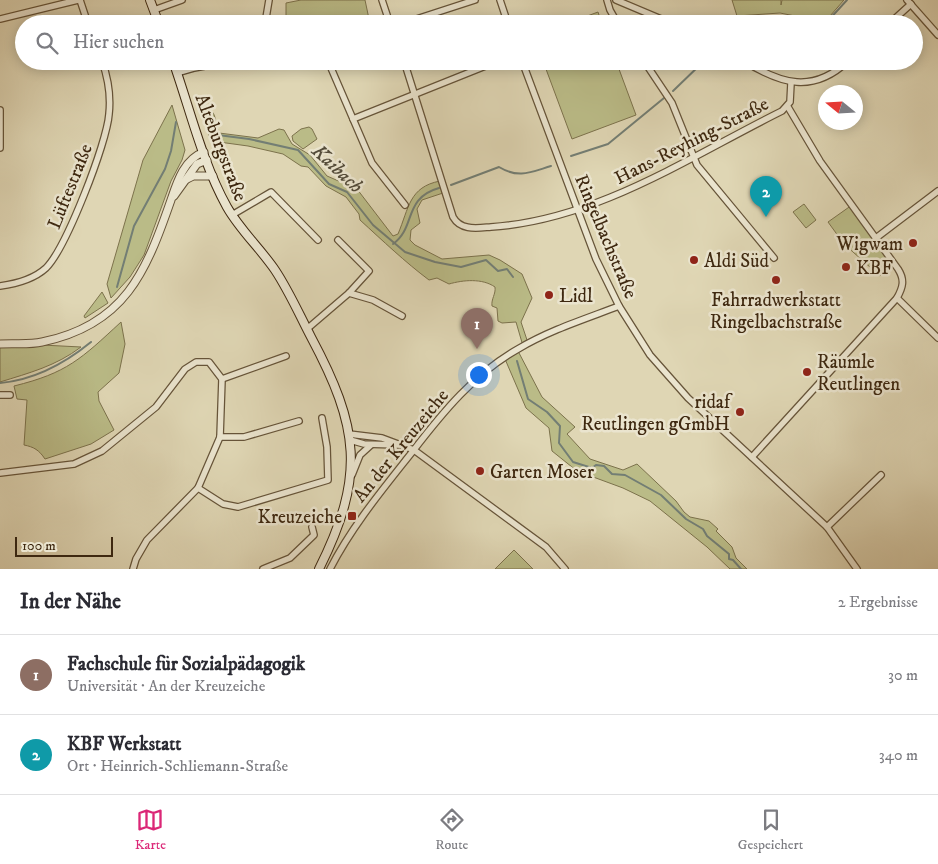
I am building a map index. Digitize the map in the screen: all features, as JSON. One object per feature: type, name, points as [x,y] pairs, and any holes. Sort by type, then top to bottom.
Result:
[{"type":"main road","points":[[150,0],[156,15]]},
{"type":"main road","name":"Alteburgstraße","points":[[176,70],[213,176],[232,216],[274,270],[307,329],[334,382],[350,437],[350,482],[339,526],[320,569]]},
{"type":"street","points":[[17,15],[79,0],[85,15]]},
{"type":"street","points":[[154,10],[182,0]]},
{"type":"street","points":[[266,15],[269,0]]},
{"type":"street","points":[[382,0],[387,15]]},
{"type":"street","points":[[429,15],[475,0]]},
{"type":"street","points":[[500,0],[505,15]]},
{"type":"street","points":[[607,0],[613,15]]},
{"type":"street","points":[[616,0],[652,15]]},
{"type":"street","points":[[897,15],[909,2],[921,15]]},
{"type":"street","points":[[0,19],[15,15]]},
{"type":"street","points":[[923,17],[937,32]]},
{"type":"street","name":"Lüftestraße","points":[[0,286],[28,279],[45,268],[64,240],[98,157],[107,129],[110,97],[104,70]]},
{"type":"street","points":[[177,73],[188,70]]},
{"type":"street","points":[[332,70],[378,172],[405,205]]},
{"type":"street","points":[[407,70],[415,93]]},
{"type":"street","points":[[353,119],[475,70]]},
{"type":"street","name":"Ringelbachstraße","points":[[525,70],[596,258],[619,306],[650,356],[667,376],[827,527],[857,569]]},
{"type":"street","points":[[650,70],[672,103],[692,157],[701,172],[774,258]]},
{"type":"street","points":[[758,70],[791,83],[816,81],[839,70]]},
{"type":"street","name":"Hans-Reyhing-Straße","points":[[791,83],[788,107],[820,161],[903,277],[903,289],[897,298]]},
{"type":"street","name":"Hans-Reyhing-Straße","points":[[415,93],[422,123],[451,210],[458,224],[472,228],[507,226],[545,219],[578,210],[629,189],[788,107]]},
{"type":"street","points":[[0,110],[0,148]]},
{"type":"street","points":[[170,203],[197,164],[205,156]]},
{"type":"street","points":[[0,344],[41,342],[73,333],[93,323],[114,308],[133,288],[144,272],[187,163],[205,156]]},
{"type":"street","points":[[185,181],[193,176],[213,176]]},
{"type":"street","name":"Alteburgstraße","points":[[232,216],[271,192],[318,240]]},
{"type":"street","points":[[876,238],[938,192]]},
{"type":"street","points":[[307,329],[349,293],[369,271],[338,240]]},
{"type":"street","points":[[349,293],[373,300],[402,316]]},
{"type":"street","points":[[752,457],[897,298],[938,338]]},
{"type":"street","name":"An der Kreuzeiche","points":[[330,569],[358,522],[454,400],[499,360],[553,331],[619,306]]},
{"type":"street","points":[[222,380],[286,356]]},
{"type":"street","points":[[0,474],[74,464],[102,451],[156,407],[185,369],[196,362],[209,362],[222,380],[220,437],[198,488],[147,540],[133,569]]},
{"type":"street","points":[[0,395],[10,395]]},
{"type":"street","points":[[198,488],[223,504],[238,507],[328,480],[327,447],[322,418]]},
{"type":"street","points":[[220,437],[244,437],[299,421]]},
{"type":"street","points":[[350,437],[371,445],[403,446]]},
{"type":"street","points":[[350,437],[382,438],[414,450],[546,547],[566,569]]},
{"type":"street","points":[[350,482],[358,457],[371,445]]},
{"type":"street","points":[[827,527],[880,474]]},
{"type":"street","points":[[263,569],[296,554],[314,535],[312,527]]},
{"type":"green space","points":[[301,0],[365,0],[368,15],[286,15],[286,3]]},
{"type":"green space","points":[[732,0],[781,0],[781,5],[782,0],[844,0],[831,15],[790,15],[780,13],[737,15]]},
{"type":"green space","points":[[546,70],[619,70],[636,115],[572,139]]},
{"type":"green space","points":[[172,105],[185,150],[182,160],[171,181],[144,255],[130,277],[111,298],[107,284],[143,160]]},
{"type":"green space","points":[[199,106],[207,107],[213,113],[219,133],[258,138],[279,129],[284,130],[292,144],[310,155],[327,176],[357,189],[393,236],[398,234],[408,207],[416,194],[422,188],[440,181],[443,193],[422,200],[417,209],[420,223],[411,230],[410,240],[415,245],[442,259],[489,255],[522,274],[532,298],[521,322],[528,343],[523,346],[516,322],[502,323],[498,321],[497,308],[492,306],[495,287],[478,281],[449,284],[437,278],[429,280],[360,220],[359,214],[346,197],[326,186],[308,167],[301,166],[283,154],[248,146],[219,142],[212,144]]},
{"type":"green space","points":[[309,127],[317,139],[303,149],[293,141],[292,136],[301,129]]},
{"type":"green space","points":[[804,204],[816,220],[806,228],[793,212]]},
{"type":"green space","points":[[852,205],[893,261],[880,276],[844,244],[828,222]]},
{"type":"green space","points":[[102,292],[108,303],[85,318],[84,316]]},
{"type":"green space","points":[[121,322],[125,344],[119,373],[98,392],[99,401],[114,430],[91,444],[45,459],[36,449],[24,445],[27,400],[17,399],[14,386],[61,370],[84,355]]},
{"type":"green space","points":[[42,345],[81,347],[52,364],[0,382],[0,347]]},
{"type":"green space","points":[[518,351],[542,397],[575,427],[567,434],[590,459],[623,470],[637,464],[690,517],[709,521],[718,529],[716,531],[732,547],[736,558],[747,569],[730,569],[707,547],[650,501],[623,488],[577,471],[552,451],[549,428],[526,408],[505,359]]},
{"type":"green space","points":[[514,550],[533,569],[495,569]]},
{"type":"waterway","name":"Kaibach","points":[[833,15],[847,0]]},
{"type":"waterway","name":"Kaibach","points":[[673,91],[695,70]]},
{"type":"waterway","name":"Kaibach","points":[[571,156],[608,144],[664,98]]},
{"type":"waterway","name":"Kaibach","points":[[203,110],[218,135],[249,139],[298,150],[329,184],[347,192],[373,225],[405,252],[435,262],[461,267],[486,260],[498,271],[507,269],[513,277]]},
{"type":"waterway","name":"Kaibach","points":[[117,287],[134,226],[165,169],[171,151],[176,122]]},
{"type":"waterway","name":"Kaibach","points":[[451,185],[499,167],[519,174],[551,166]]},
{"type":"waterway","name":"Kaibach","points":[[393,244],[405,230],[420,199],[439,188]]},
{"type":"waterway","name":"Kaibach","points":[[0,383],[37,375],[49,370],[91,342]]},
{"type":"waterway","points":[[517,361],[528,399],[547,412],[560,426],[559,443],[573,462],[592,468],[596,465],[604,466],[612,474],[625,475],[661,495],[686,519],[703,529],[707,536],[729,554],[729,559],[733,560],[741,569]]},
{"type":"place","name":"KBF Werkstatt","points":[[766,217]]},
{"type":"place","name":"Wigwam","points":[[913,243]]},
{"type":"place","name":"Aldi Süd","points":[[694,260]]},
{"type":"place","name":"KBF","points":[[846,267]]},
{"type":"place","name":"Fahrradwerkstatt Ringelbachstraße","points":[[776,280]]},
{"type":"place","name":"Lidl","points":[[549,295]]},
{"type":"place","name":"Fachschule für Sozialpädagogik","points":[[477,349]]},
{"type":"place","name":"Räumle Reutlingen","points":[[807,372]]},
{"type":"place","name":"ridaf Reutlingen gGmbH","points":[[740,412]]},
{"type":"place","name":"Garten Moser","points":[[480,471]]},
{"type":"place","name":"Kreuzeiche","points":[[352,516]]}]
